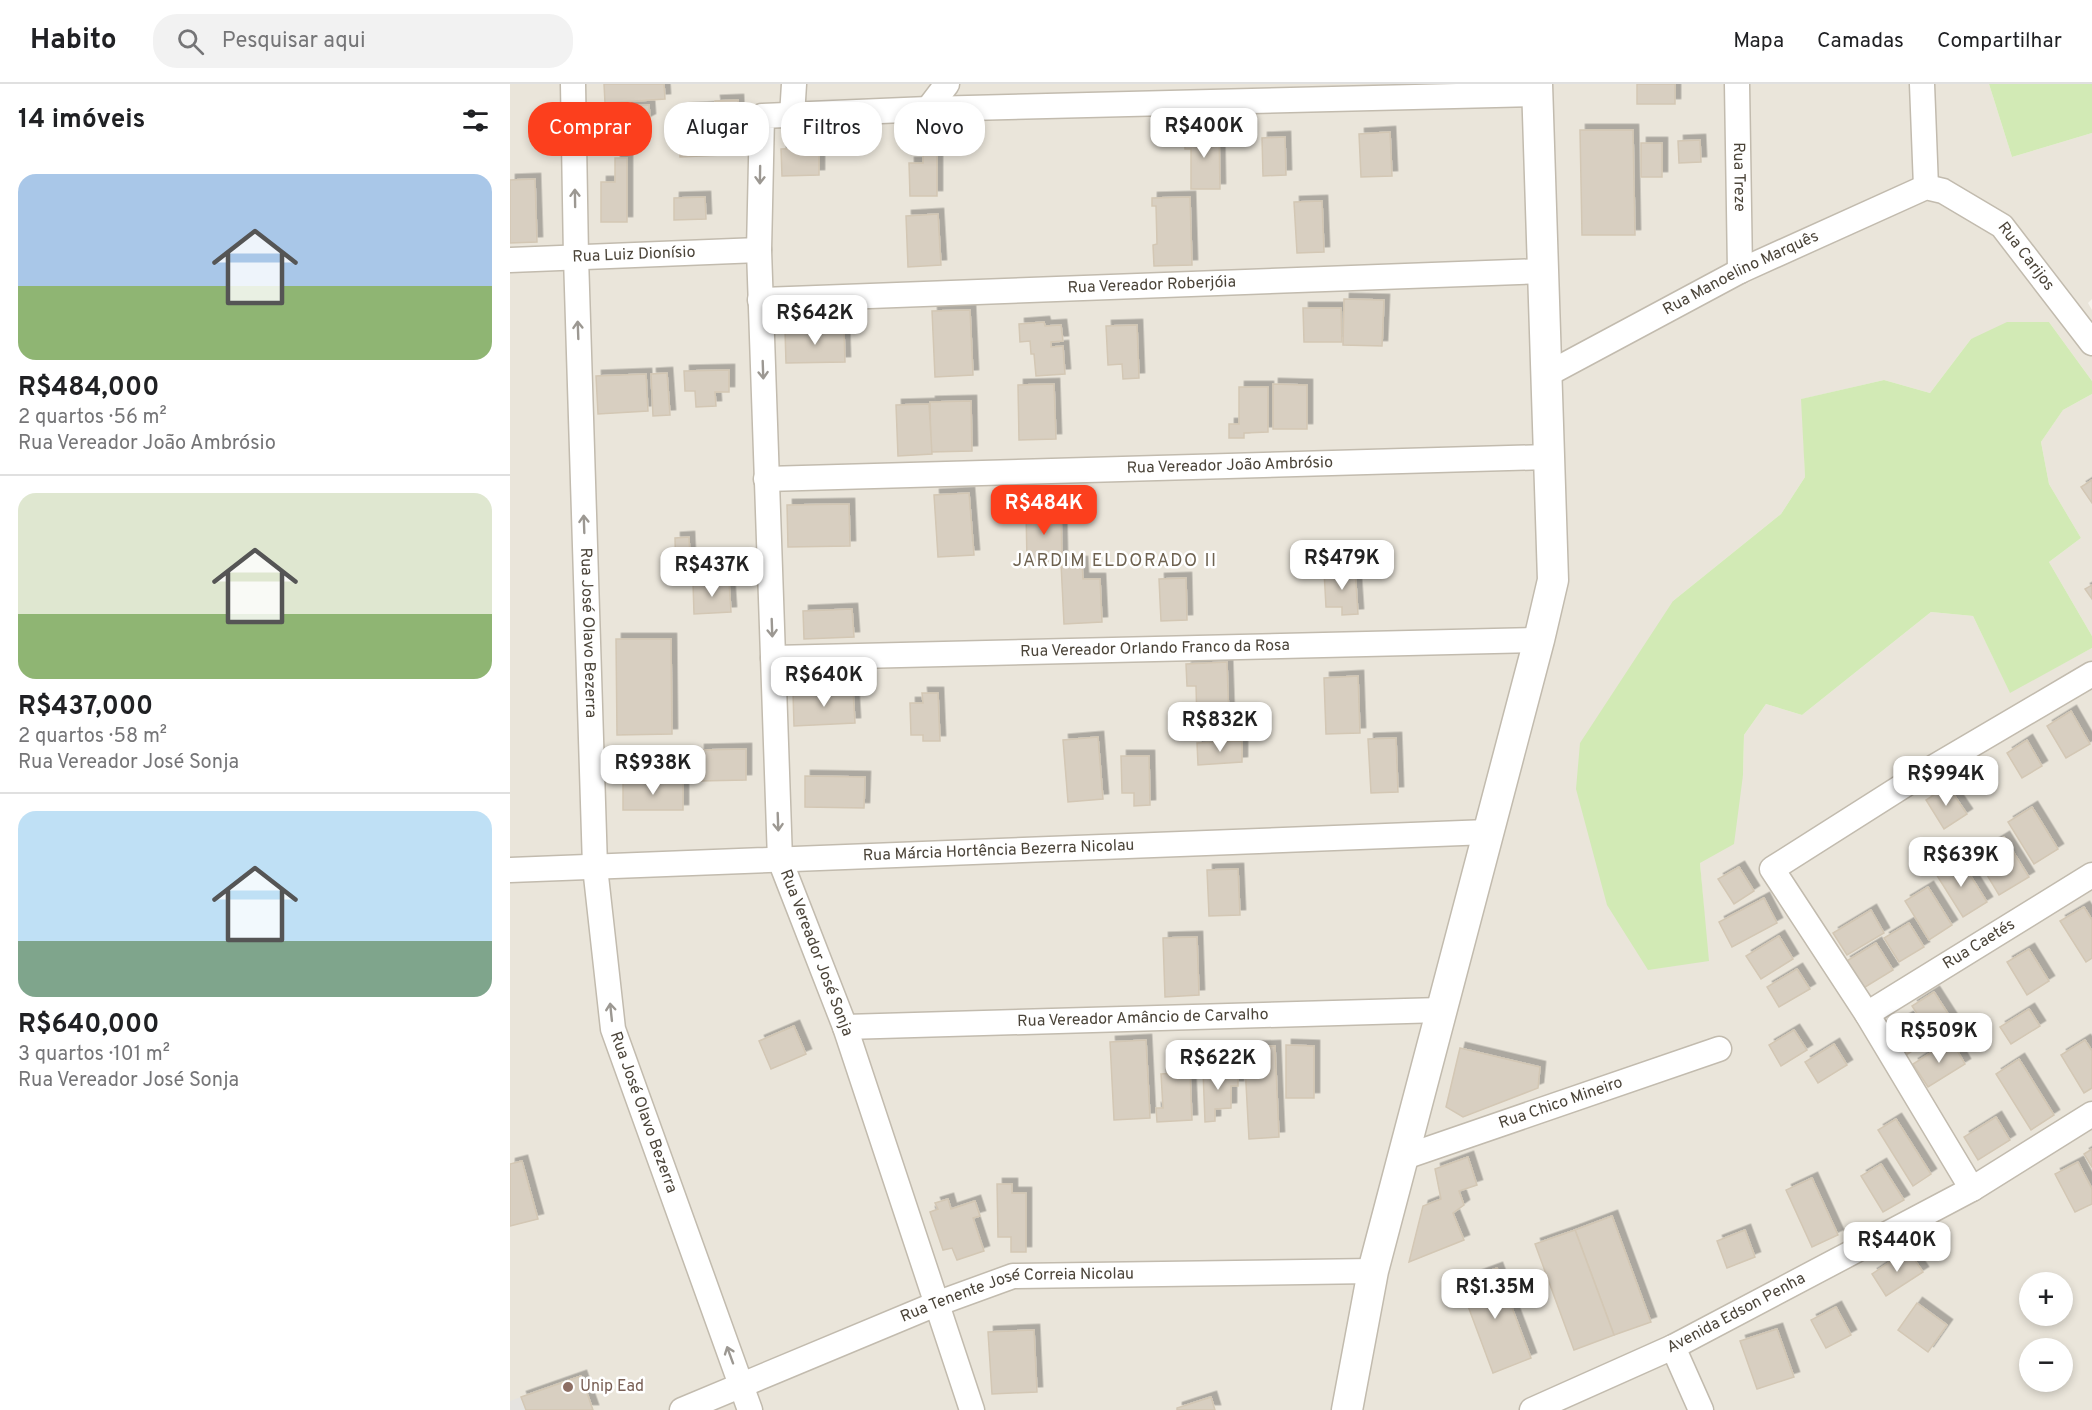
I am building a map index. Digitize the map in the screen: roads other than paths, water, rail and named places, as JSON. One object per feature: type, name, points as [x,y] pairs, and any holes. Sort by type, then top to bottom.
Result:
[{"type":"street","name":"Rua José Olavo Bezerra","points":[[573,84],[576,257],[595,867],[613,1029],[750,1410]]},
{"type":"street","points":[[793,102],[794,84]]},
{"type":"street","points":[[934,102],[948,84]]},
{"type":"street","name":"Rua Treze","points":[[1737,84],[1740,271]]},
{"type":"street","points":[[1922,84],[1934,189]]},
{"type":"street","points":[[985,107],[1537,89],[1553,580],[1373,1271],[1347,1410]]},
{"type":"street","name":"Rua Vereador José Sonja","points":[[781,116],[762,116],[759,250],[780,860],[846,1027],[972,1410]]},
{"type":"street","name":"Rua Manoelino Marquês","points":[[1546,375],[1740,271],[1934,189]]},
{"type":"street","name":"Rua Carijos","points":[[1934,189],[2002,226],[2092,343]]},
{"type":"street","name":"Rua Luiz Dionísio","points":[[510,260],[759,250]]},
{"type":"street","name":"Rua Vereador Roberjóia","points":[[760,300],[1543,272]]},
{"type":"street","name":"Rua Vereador João Ambrósio","points":[[766,479],[1548,457]]},
{"type":"street","name":"Rua Vereador Orlando Franco da Rosa","points":[[773,658],[1539,640]]},
{"type":"street","points":[[1972,1189],[1867,1014],[1772,869],[1917,777],[2092,674]]},
{"type":"street","name":"Rua Márcia Hortência Bezerra Nicolau","points":[[510,870],[1488,832]]},
{"type":"street","name":"Rua Caetés","points":[[1867,1014],[2092,875]]},
{"type":"street","name":"Rua Vereador Amâncio de Carvalho","points":[[846,1027],[1441,1010]]},
{"type":"street","name":"Rua Chico Mineiro","points":[[1402,1158],[1719,1049]]},
{"type":"street","name":"Avenida Edson Penha","points":[[1532,1410],[1673,1347],[1972,1189],[2092,1114]]},
{"type":"street","name":"Rua Tenente José Correia Nicolau","points":[[681,1410],[936,1304],[1013,1276],[1373,1271]]},
{"type":"street","points":[[1673,1347],[1701,1410]]},
{"type":"place","name":"Unip Ead","points":[[568,1387]]},
{"type":"district","name":"JARDIM ELDORADO II","points":[[1115,561]]}]
